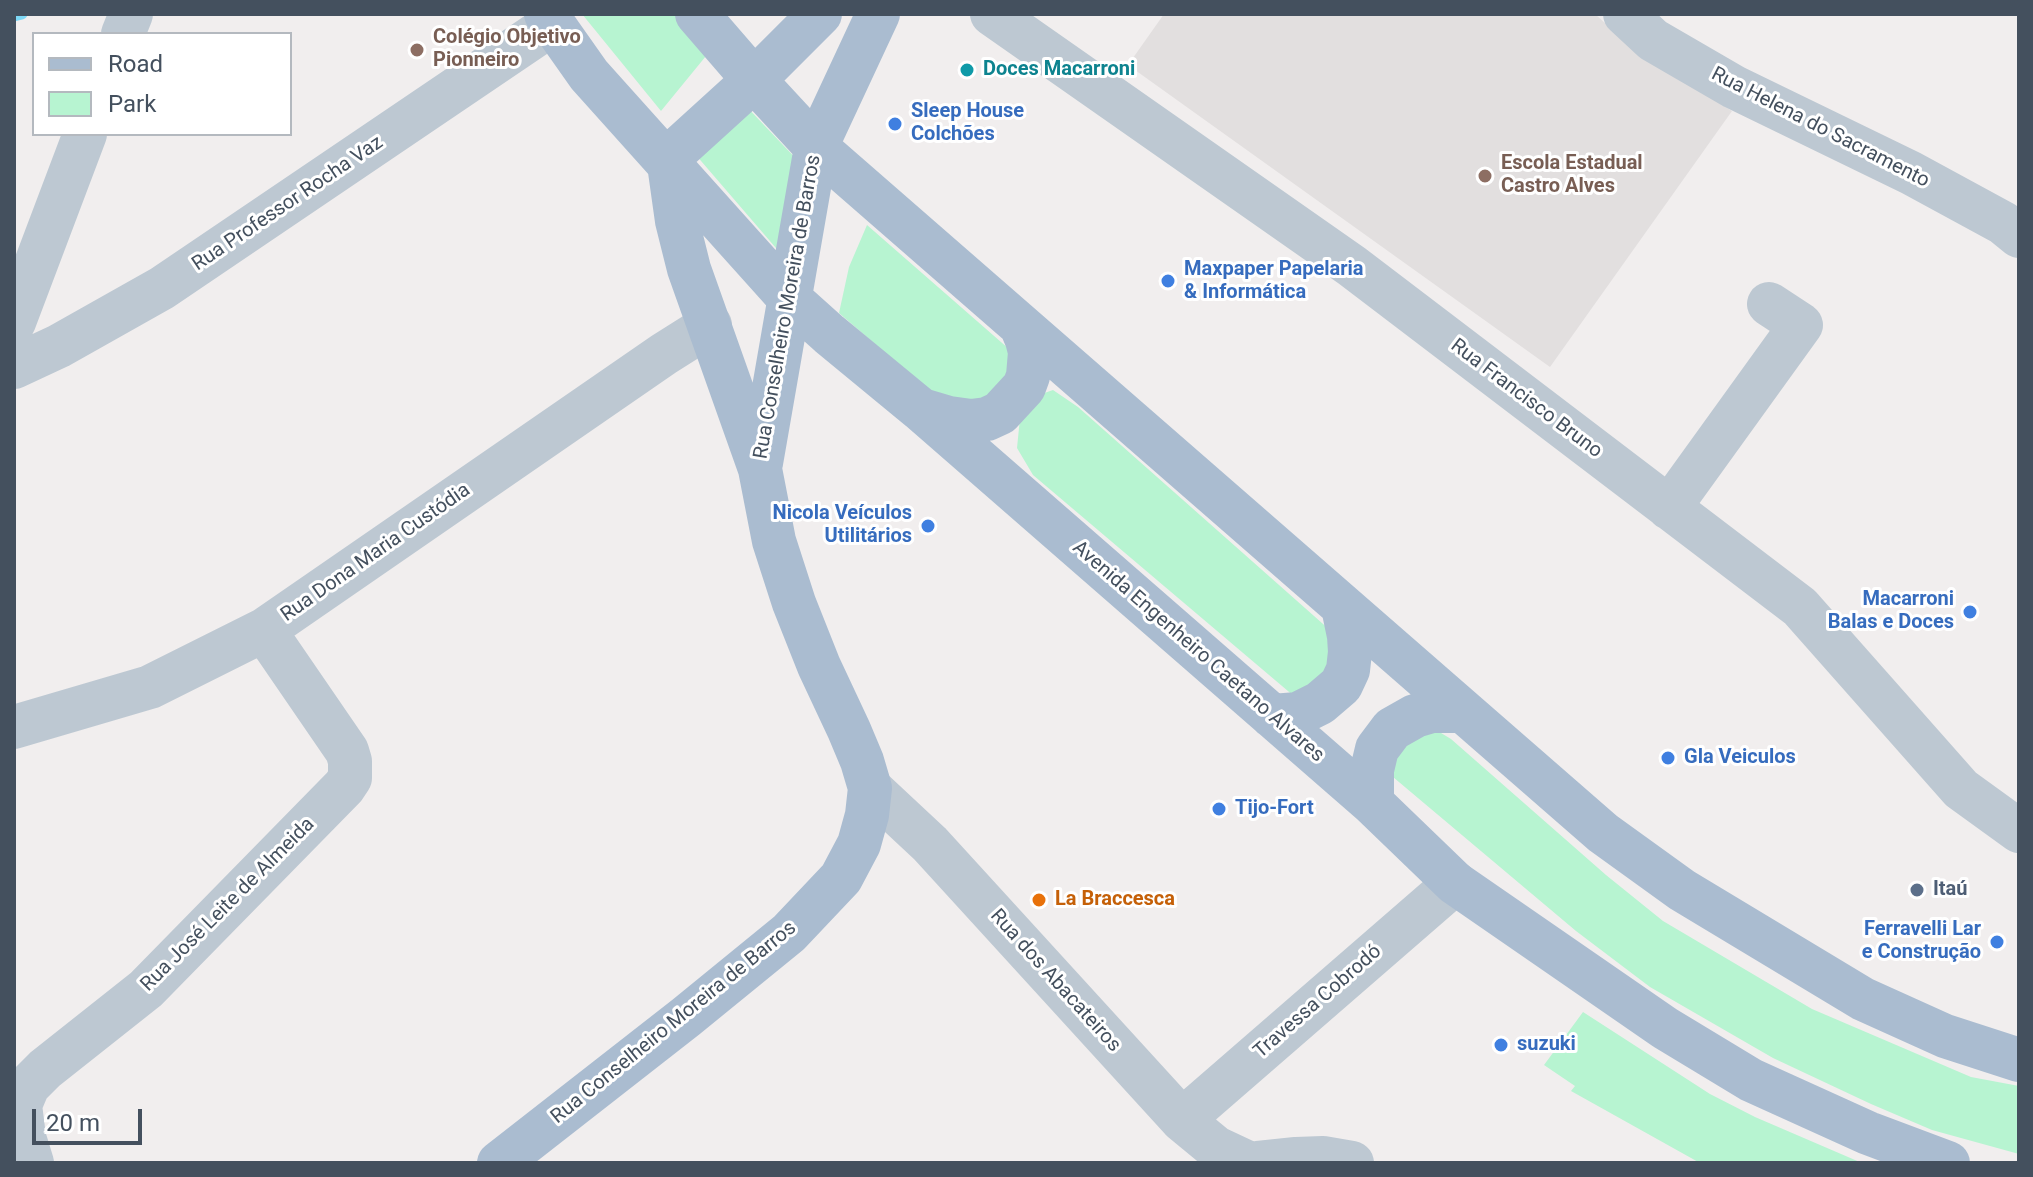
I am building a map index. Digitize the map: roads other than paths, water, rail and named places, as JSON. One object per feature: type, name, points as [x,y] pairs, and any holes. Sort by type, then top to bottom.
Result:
[{"type":"main road","points":[[697,14],[816,147],[1603,833],[1682,890],[1863,999],[1945,1036],[2019,1060]]},
{"type":"main road","points":[[669,164],[677,150],[820,14]]},
{"type":"main road","name":"Rua Conselheiro Moreira de Barros","points":[[760,469],[816,147],[878,14]]},
{"type":"main road","name":"Avenida Engenheiro Caetano Alvares","points":[[549,19],[589,75],[790,299],[1372,803],[1455,883],[1665,1028],[1751,1080],[1868,1133],[1948,1163]]},
{"type":"main road","name":"Rua Conselheiro Moreira de Barros","points":[[499,1163],[789,933],[841,878],[859,844],[867,815],[870,788],[862,761],[794,603],[774,541],[760,469],[689,269],[677,221],[669,164]]},
{"type":"main road","points":[[920,409],[971,421],[1000,413],[1024,387],[1028,376],[1030,352],[1022,328]]},
{"type":"main road","points":[[1272,716],[1298,714],[1320,703],[1341,685],[1348,670],[1350,652],[1343,607]]},
{"type":"main road","points":[[1372,803],[1372,770],[1377,749],[1392,729],[1415,716],[1432,711],[1461,711]]},
{"type":"street","name":"Rua Francisco Bruno","points":[[992,14],[1352,266],[1800,607],[1961,789],[2019,831]]},
{"type":"street","name":"Rua Helena do Sacramento","points":[[1625,14],[1653,40],[1734,87],[1911,173],[2003,223],[2019,236]]},
{"type":"street","name":"Rua Professor Rocha Vaz","points":[[14,367],[59,346],[162,288],[549,19]]},
{"type":"street","points":[[14,322],[84,136]]},
{"type":"street","points":[[1669,508],[1801,325],[1769,304]]},
{"type":"street","name":"Rua Dona Maria Custódia","points":[[14,727],[150,687],[264,630],[710,325]]},
{"type":"street","name":"Rua José Leite de Almeida","points":[[32,1163],[24,1137],[20,1105],[28,1086],[146,989],[350,778],[347,751],[264,630]]},
{"type":"street","name":"Rua dos Abacateiros","points":[[870,788],[930,844],[1182,1120],[1216,1148],[1248,1163]]},
{"type":"street","name":"Travessa Cobrodó","points":[[1182,1120],[1455,883]]},
{"type":"street","points":[[1258,1163],[1323,1158],[1352,1163]]},
{"type":"waterway","points":[[14,16],[22,14]]},
{"type":"place","name":"Colégio Objetivo Pionneiro","points":[[417,50]]},
{"type":"place","name":"Doces Macarroni","points":[[967,70]]},
{"type":"place","name":"Sleep House Colchões","points":[[895,124]]},
{"type":"place","name":"Escola Estadual Castro Alves","points":[[1485,176]]},
{"type":"place","name":"Maxpaper Papelaria & Informática","points":[[1168,281]]},
{"type":"place","name":"Nicola Veículos Utilitários","points":[[928,526]]},
{"type":"place","name":"Macarroni Balas e Doces","points":[[1970,612]]},
{"type":"place","name":"Gla Veiculos","points":[[1668,758]]},
{"type":"place","name":"Tijo-Fort","points":[[1219,809]]},
{"type":"place","name":"Itaú","points":[[1917,890]]},
{"type":"place","name":"La Braccesca","points":[[1039,900]]},
{"type":"place","name":"Ferravelli Lar e Construção","points":[[1997,942]]},
{"type":"place","name":"suzuki","points":[[1501,1045]]}]
